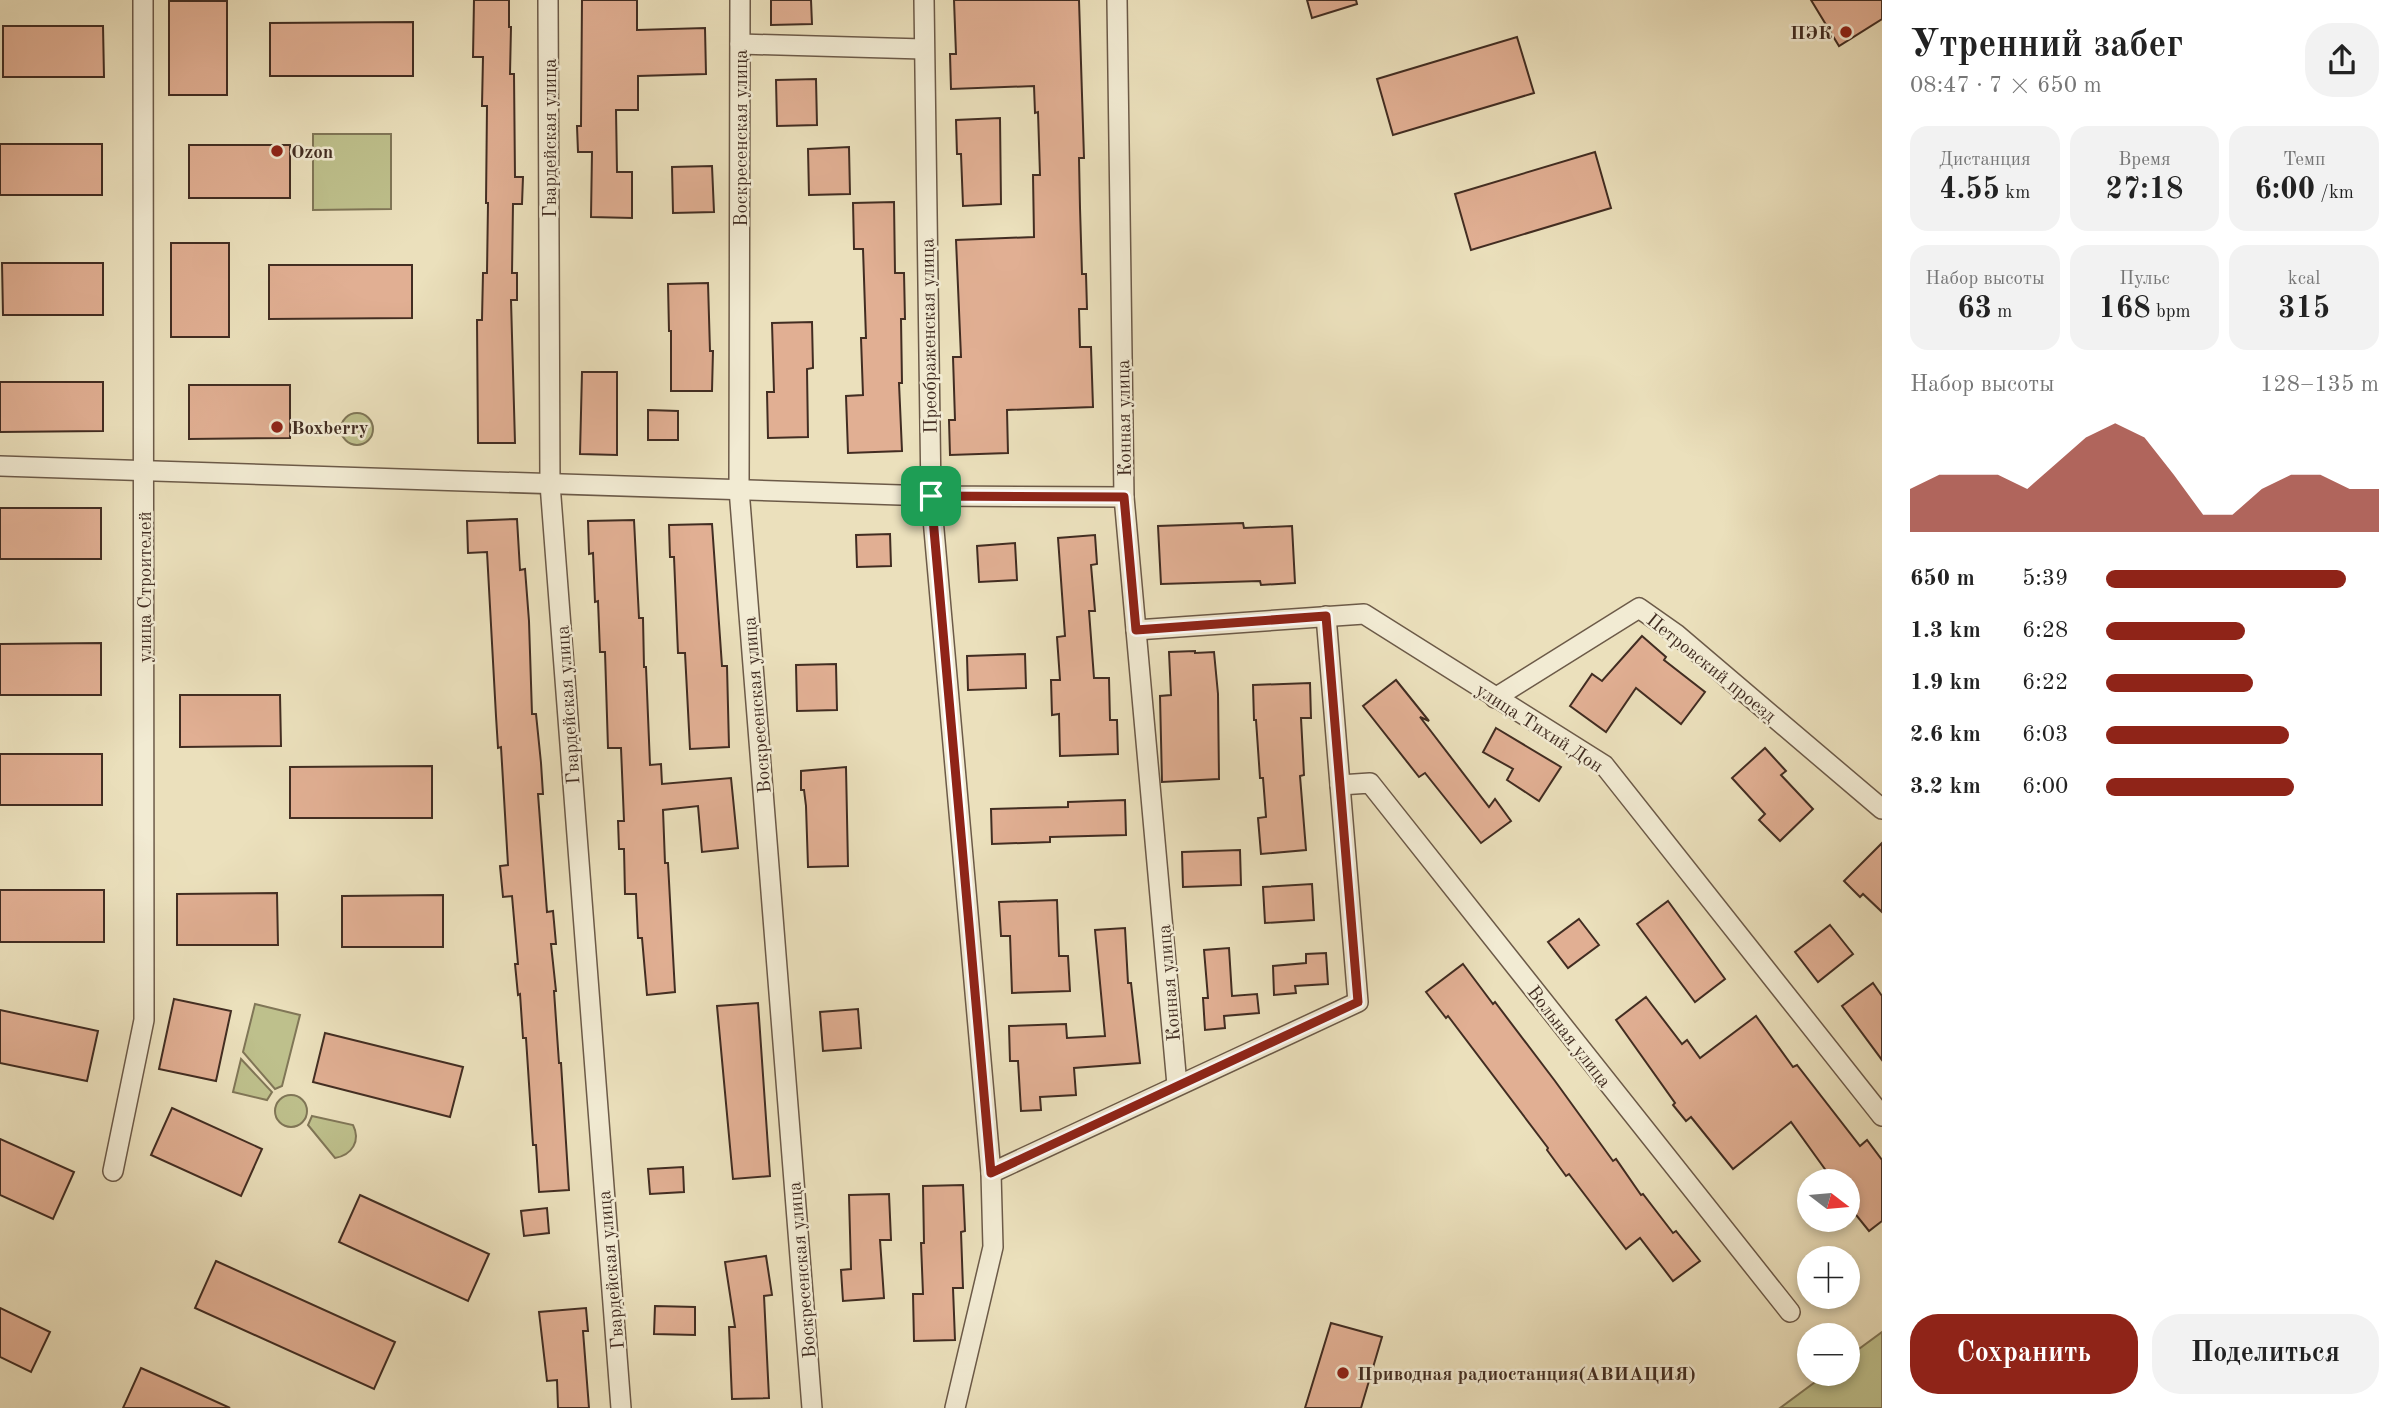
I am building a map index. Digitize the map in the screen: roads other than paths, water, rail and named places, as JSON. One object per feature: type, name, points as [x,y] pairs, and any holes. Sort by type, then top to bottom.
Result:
[{"type":"street","name":"улица Строителей","points":[[113,1171],[144,1020],[143,0]]},
{"type":"street","name":"Гвардейская улица","points":[[548,0],[550,484],[621,1408]]},
{"type":"street","name":"Воскресенская улица","points":[[740,0],[739,489],[812,1408]]},
{"type":"street","name":"Преображенская улица","points":[[924,0],[931,496],[991,1173],[993,1247],[955,1408]]},
{"type":"street","name":"Конная улица","points":[[1117,0],[1124,497],[1178,1085]]},
{"type":"street","points":[[740,44],[923,49]]},
{"type":"street","points":[[0,466],[931,496],[1124,497]]},
{"type":"street","name":"Петровский проезд","points":[[1495,698],[1639,608],[1676,634],[1882,809]]},
{"type":"street","name":"улица Тихий Дон","points":[[1136,630],[1364,614],[1604,765],[1882,1116]]},
{"type":"street","points":[[991,1173],[1358,1002],[1326,616]]},
{"type":"street","name":"Вольная улица","points":[[1340,785],[1370,783],[1790,1312]]},
{"type":"place","name":"ПЭК","points":[[1846,32]]},
{"type":"place","name":"Ozon","points":[[277,151]]},
{"type":"place","name":"Boxberry","points":[[277,427]]},
{"type":"place","name":"Приводная радиостанция(АВИАЦИЯ)","points":[[1343,1373]]}]
